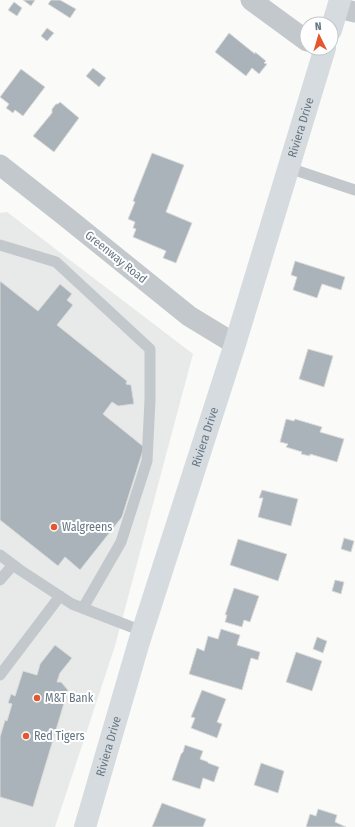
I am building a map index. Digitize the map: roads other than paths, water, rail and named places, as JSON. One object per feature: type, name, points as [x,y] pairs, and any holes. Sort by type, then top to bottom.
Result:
[{"type":"street","points":[[251,0],[299,34]]},
{"type":"street","points":[[339,16],[344,7]]},
{"type":"street","name":"Riviera Drive","points":[[85,827],[142,631],[236,344],[289,168],[316,56]]},
{"type":"street","name":"Greenway Road","points":[[0,165],[189,316],[236,344]]},
{"type":"lane","points":[[289,168],[355,190]]},
{"type":"lane","points":[[0,245],[56,262],[150,349],[150,400],[146,461],[121,542],[83,608]]},
{"type":"lane","points":[[0,555],[72,604],[142,631]]},
{"type":"lane","points":[[0,580],[13,565]]},
{"type":"lane","points":[[0,675],[60,596]]},
{"type":"place","name":"Walgreens","points":[[54,527]]},
{"type":"place","name":"M&T Bank","points":[[37,698]]},
{"type":"place","name":"Red Tigers","points":[[26,736]]}]
